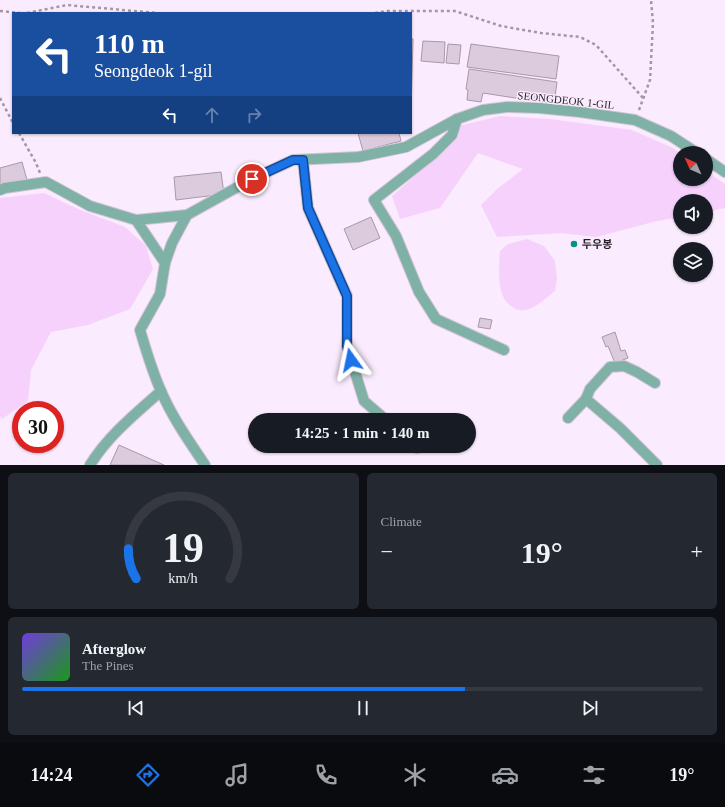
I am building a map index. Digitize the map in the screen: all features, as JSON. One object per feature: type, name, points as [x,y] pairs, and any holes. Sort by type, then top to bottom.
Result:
[{"type":"street","name":"SEONGDEOK 1-GIL","points":[[46,182],[90,206],[136,220],[187,216],[252,179],[293,160],[358,157],[406,147],[457,119],[483,110],[507,107],[573,111],[635,120],[671,136],[686,146]]},
{"type":"street","points":[[457,119],[452,135],[433,154],[374,200],[396,236],[419,292],[436,319],[504,350]]},
{"type":"street","points":[[303,160],[308,208],[347,296],[347,346],[364,401],[378,413]]},
{"type":"street","points":[[713,164],[725,172]]},
{"type":"street","points":[[0,190],[46,182]]},
{"type":"street","points":[[187,216],[172,243],[165,262],[160,294],[140,330],[147,355],[161,391],[184,434],[205,465]]},
{"type":"street","points":[[136,220],[165,262]]},
{"type":"street","points":[[568,418],[586,399],[590,389],[610,367],[624,366],[655,383]]},
{"type":"street","points":[[90,465],[100,450],[125,424],[161,391]]},
{"type":"street","points":[[586,399],[620,428],[657,465]]},
{"type":"path","points":[[635,120],[650,80],[653,23],[651,0]]},
{"type":"path","points":[[32,12],[67,5],[146,12]]},
{"type":"path","points":[[0,11],[12,12]]},
{"type":"path","points":[[381,12],[455,11],[501,26],[541,33],[580,37],[596,45],[643,98]]},
{"type":"path","points":[[0,98],[12,121]]},
{"type":"path","points":[[20,134],[46,182]]},
{"type":"shaded area","points":[[500,116],[550,119],[632,130],[673,148],[673,186],[713,186],[713,176],[725,184],[725,208],[713,211],[713,194],[673,194],[673,218],[596,237],[561,233],[497,237],[481,205],[496,190],[523,169],[478,153],[440,208],[400,219],[392,196],[419,172],[459,126]]},
{"type":"shaded area","points":[[44,193],[78,209],[125,227],[146,246],[153,269],[130,309],[88,325],[51,332],[31,370],[28,401],[12,401],[12,412],[2,419],[0,416],[0,198]]},
{"type":"shaded area","points":[[527,239],[544,246],[555,261],[557,278],[555,291],[536,306],[527,310],[522,310],[516,309],[508,303],[501,290],[499,274],[500,251],[508,244]]},
{"type":"building","points":[[412,39],[413,39],[412,75]]},
{"type":"building","points":[[423,41],[445,42],[444,63],[421,61]]},
{"type":"building","points":[[448,44],[461,45],[459,64],[446,63]]},
{"type":"building","points":[[471,44],[559,56],[556,79],[467,67]]},
{"type":"building","points":[[469,69],[557,82],[554,104],[483,93],[481,102],[467,100],[468,90],[466,89]]},
{"type":"building","points":[[358,134],[399,134],[401,141],[363,151]]},
{"type":"building","points":[[22,162],[27,180],[0,187],[0,168]]},
{"type":"building","points":[[221,172],[224,194],[176,200],[174,177]]},
{"type":"building","points":[[371,217],[380,238],[353,250],[344,229]]},
{"type":"building","points":[[480,318],[492,320],[490,329],[478,327]]},
{"type":"building","points":[[615,332],[621,351],[625,350],[628,358],[615,363],[608,346],[606,347],[602,337]]},
{"type":"building","points":[[119,445],[164,465],[110,465]]},
{"type":"place","name":"두우봉","points":[[574,244]]},
{"type":"route","points":[[252,179],[293,160],[303,160],[308,208],[347,296],[347,346],[351,360]]}]
